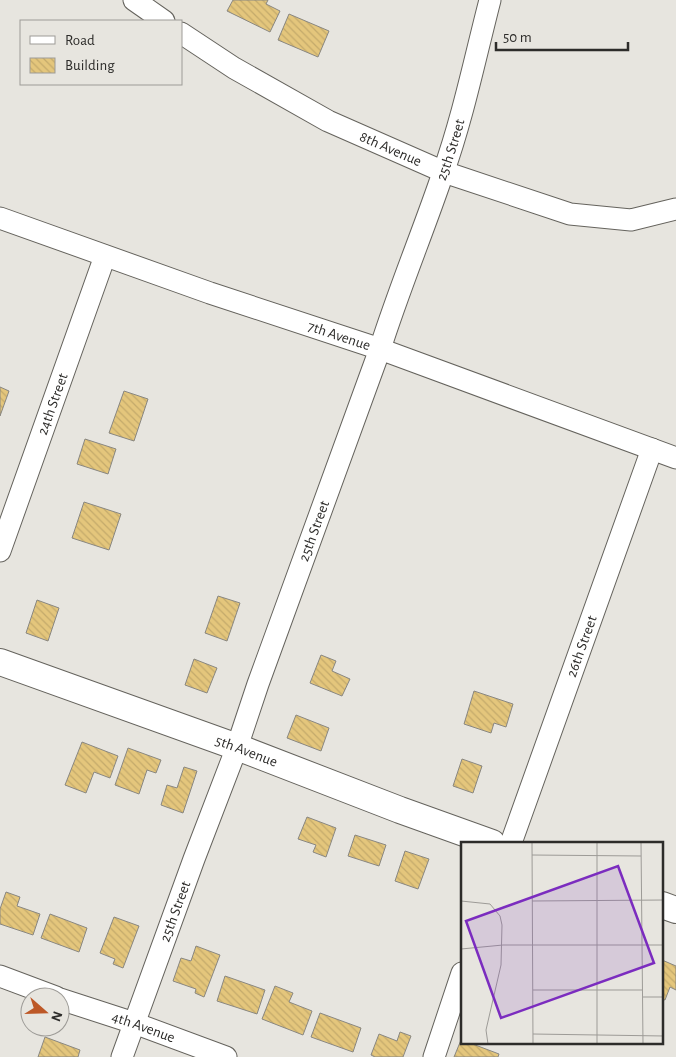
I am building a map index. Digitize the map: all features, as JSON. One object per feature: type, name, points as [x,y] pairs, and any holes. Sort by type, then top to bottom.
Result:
[{"type":"street","points":[[134,0],[163,20]]},
{"type":"street","name":"25th Street","points":[[122,1057],[237,747],[258,684],[380,349],[393,307],[444,172],[465,100],[490,0]]},
{"type":"street","name":"8th Avenue","points":[[182,34],[234,68],[328,121],[444,172],[570,214],[631,220],[676,209]]},
{"type":"street","name":"7th Avenue","points":[[0,218],[105,256],[380,349],[676,458]]},
{"type":"street","name":"24th Street","points":[[0,551],[105,256]]},
{"type":"street","name":"26th Street","points":[[511,842],[652,449]]},
{"type":"street","name":"5th Avenue","points":[[0,662],[237,747],[400,810],[489,842]]},
{"type":"street","points":[[664,906],[676,910]]},
{"type":"street","points":[[434,1057],[461,975]]},
{"type":"street","points":[[0,976],[29,987]]},
{"type":"street","name":"4th Avenue","points":[[70,1001],[226,1057]]},
{"type":"building","points":[[233,0],[268,0],[266,4],[280,11],[270,32],[227,11]]},
{"type":"building","points":[[289,14],[329,31],[318,57],[278,40]]},
{"type":"building","points":[[0,387],[9,391],[0,416]]},
{"type":"building","points":[[124,391],[148,399],[134,441],[109,433]]},
{"type":"building","points":[[85,439],[116,449],[108,474],[77,464]]},
{"type":"building","points":[[84,502],[121,514],[109,550],[72,538]]},
{"type":"building","points":[[218,596],[240,603],[227,641],[205,633]]},
{"type":"building","points":[[37,600],[59,608],[48,641],[26,633]]},
{"type":"building","points":[[321,655],[336,661],[332,671],[350,679],[342,696],[310,683]]},
{"type":"building","points":[[194,659],[217,668],[207,693],[185,685]]},
{"type":"building","points":[[474,691],[513,704],[506,727],[494,723],[491,733],[464,724]]},
{"type":"building","points":[[296,715],[329,728],[321,751],[287,738]]},
{"type":"building","points":[[82,742],[118,756],[110,778],[94,772],[86,793],[65,785]]},
{"type":"building","points":[[128,748],[161,760],[156,773],[147,770],[139,794],[115,785]]},
{"type":"building","points":[[462,759],[482,766],[473,793],[453,786]]},
{"type":"building","points":[[184,767],[197,771],[183,813],[161,805],[167,785],[177,788]]},
{"type":"building","points":[[307,817],[336,828],[326,857],[313,852],[316,845],[298,839]]},
{"type":"building","points":[[355,835],[386,845],[379,866],[348,856]]},
{"type":"building","points":[[405,851],[429,859],[418,889],[395,881]]},
{"type":"building","points":[[6,892],[20,897],[17,906],[40,914],[33,935],[0,924],[0,909]]},
{"type":"building","points":[[50,914],[87,928],[79,952],[41,938]]},
{"type":"building","points":[[114,917],[139,926],[123,968],[113,964],[115,959],[100,953]]},
{"type":"building","points":[[196,946],[220,955],[204,997],[195,993],[196,989],[173,981],[181,958],[191,961]]},
{"type":"building","points":[[664,961],[676,966],[676,990],[670,987],[665,1000]]},
{"type":"building","points":[[225,976],[265,990],[257,1014],[217,1001]]},
{"type":"building","points":[[275,986],[293,993],[289,1002],[312,1011],[303,1035],[262,1019]]},
{"type":"building","points":[[320,1013],[361,1028],[353,1052],[311,1037]]},
{"type":"building","points":[[400,1032],[411,1036],[403,1057],[375,1057],[371,1055],[379,1034],[397,1041]]},
{"type":"building","points":[[45,1037],[80,1050],[78,1057],[38,1057]]},
{"type":"building","points":[[461,1040],[461,1044],[473,1044],[499,1054],[498,1057],[454,1057]]}]
